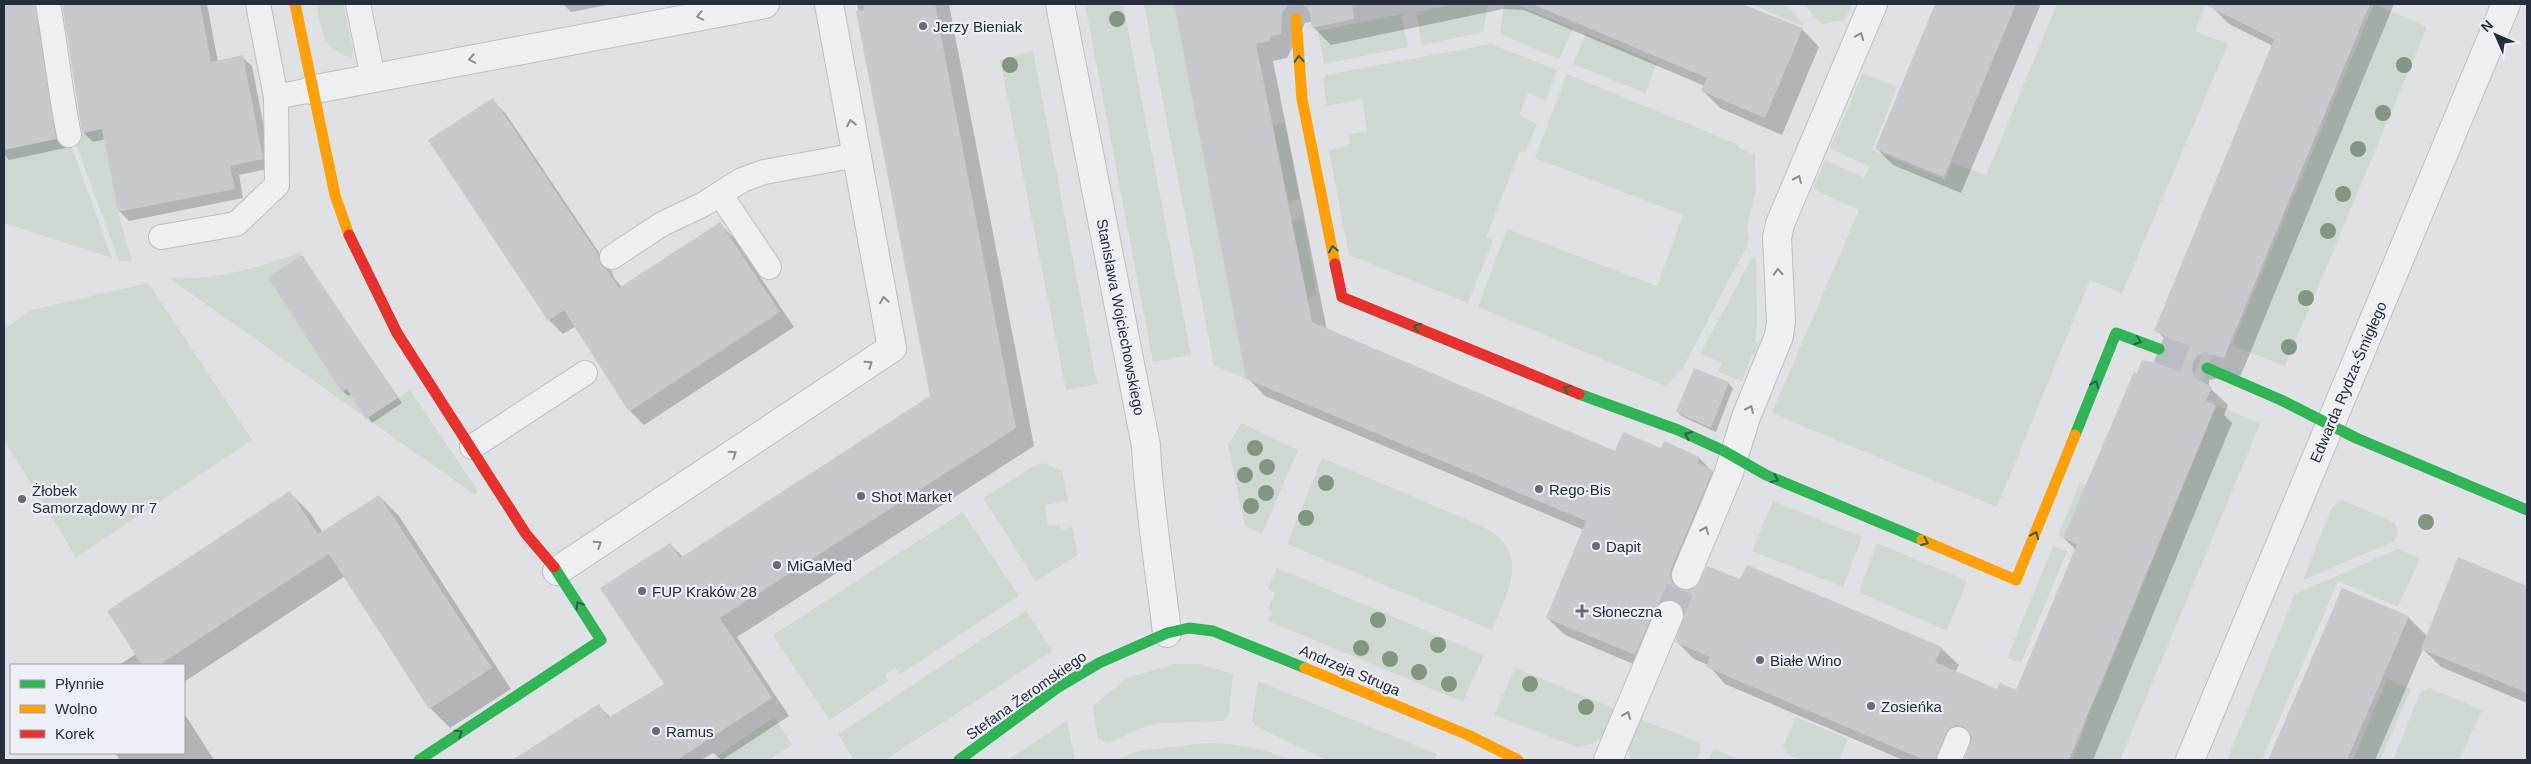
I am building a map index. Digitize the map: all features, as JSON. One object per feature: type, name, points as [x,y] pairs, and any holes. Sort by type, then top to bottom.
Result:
[{"type":"street","points":[[294,4],[335,195],[351,242],[397,334],[472,447],[526,534],[557,570],[601,640],[418,760]]},
{"type":"street","points":[[311,90],[765,4]]},
{"type":"street","points":[[557,570],[892,348],[829,4]]},
{"type":"street","name":"Stanisława Wojciechowskiego","points":[[1060,4],[1146,446],[1148,489],[1154,518],[1167,633]]},
{"type":"street","points":[[1686,575],[1728,475],[1733,454],[1779,336],[1781,321],[1777,238],[1780,224],[1873,4]]},
{"type":"street","name":"Edwarda Rydza-Śmigłego","points":[[2190,760],[2506,4]]},
{"type":"street","points":[[1296,19],[1302,99],[1342,297],[1584,396],[1613,404],[1733,454],[1766,475],[2016,580],[2116,333],[2159,349]]},
{"type":"street","points":[[2207,368],[2280,400],[2330,426],[2527,510]]},
{"type":"street","points":[[1608,760],[1669,615]]},
{"type":"street","name":"Andrzeja Struga","points":[[1167,633],[1189,628],[1201,628],[1229,636],[1468,735],[1518,760]]},
{"type":"street","name":"Stefana Żeromskiego","points":[[959,760],[1072,678],[1115,655],[1167,633]]},
{"type":"lane","points":[[48,4],[58,57],[59,84],[69,135]]},
{"type":"lane","points":[[161,238],[236,224],[277,186],[276,97],[258,4]]},
{"type":"lane","points":[[358,4],[373,78]]},
{"type":"lane","points":[[276,97],[311,90]]},
{"type":"lane","points":[[612,257],[662,224],[720,194],[742,180],[764,172],[858,155]]},
{"type":"lane","points":[[720,194],[769,267]]},
{"type":"lane","points":[[472,447],[585,373]]},
{"type":"shaded area","points":[[317,4],[343,4],[353,49],[352,58],[334,49],[325,38]]},
{"type":"shaded area","points":[[1085,4],[1123,4],[1191,355],[1153,362]]},
{"type":"shaded area","points":[[1144,4],[1174,4],[1246,379],[1214,365]]},
{"type":"shaded area","points":[[1457,4],[1488,4],[1483,32],[1422,45],[1416,12]]},
{"type":"shaded area","points":[[1504,4],[1515,4],[1573,28],[1559,59],[1500,34]]},
{"type":"shaded area","points":[[1751,4],[1786,4],[1803,24],[1802,26]]},
{"type":"shaded area","points":[[1804,4],[1852,4],[1845,20],[1821,24]]},
{"type":"shaded area","points":[[2057,4],[2206,4],[2195,31],[2228,44],[2122,293],[2090,280],[1997,507],[1772,413],[1859,210],[1813,189],[1825,160],[1864,178],[1870,167],[1830,148],[1863,73],[1897,87],[1872,150],[1945,180],[1952,162],[1986,176]]},
{"type":"shaded area","points":[[2374,4],[2427,27],[2285,366],[2232,345]]},
{"type":"shaded area","points":[[1401,14],[1408,47],[1324,64],[1318,31]]},
{"type":"shaded area","points":[[1586,33],[1657,63],[1645,93],[1573,64]]},
{"type":"shaded area","points":[[1491,44],[1557,70],[1546,100],[1528,93],[1519,115],[1537,124],[1526,152],[1520,151],[1486,237],[1493,240],[1468,303],[1349,255],[1329,151],[1348,145],[1350,142],[1348,135],[1367,131],[1362,99],[1327,106],[1323,80],[1326,75]]},
{"type":"shaded area","points":[[1033,51],[1097,384],[1066,390],[1000,60]]},
{"type":"shaded area","points":[[1567,74],[1739,145],[1738,147],[1752,155],[1755,154],[1756,191],[1747,225],[1749,240],[1746,248],[1682,369],[1666,386],[1478,307],[1507,229],[1657,286],[1683,215],[1535,158]]},
{"type":"shaded area","points":[[1285,123],[1300,199],[1288,202],[1273,125]]},
{"type":"shaded area","points":[[102,129],[118,212],[132,262],[119,261],[73,136]]},
{"type":"shaded area","points":[[68,137],[112,258],[4,223],[4,150]]},
{"type":"shaded area","points":[[1303,218],[1317,295],[1307,298],[1291,221]]},
{"type":"shaded area","points":[[301,252],[302,255],[269,278],[342,392],[347,389],[398,398],[410,390],[478,491],[475,495],[169,278],[202,277],[236,272]]},
{"type":"shaded area","points":[[1753,256],[1756,258],[1757,324],[1755,342],[1759,343],[1742,381],[1718,372],[1722,363],[1700,354]]},
{"type":"shaded area","points":[[148,283],[252,440],[76,557],[4,440],[4,329],[32,310]]},
{"type":"shaded area","points":[[2217,405],[2260,424],[2120,760],[2072,760],[2088,719],[2082,716],[2090,697],[2096,699]]},
{"type":"shaded area","points":[[1242,423],[1298,450],[1262,534],[1245,526],[1228,444]]},
{"type":"shaded area","points":[[1322,458],[1484,527],[1499,537],[1508,549],[1512,561],[1512,574],[1504,601],[1492,630],[1287,544]]},
{"type":"shaded area","points":[[1044,463],[1062,471],[1068,501],[1045,505],[1048,526],[1060,525],[1061,530],[1072,527],[1078,555],[1036,581],[983,498],[1036,465]]},
{"type":"shaded area","points":[[2080,482],[2093,488],[2071,542],[2058,536]]},
{"type":"shaded area","points":[[2342,500],[2395,523],[2398,532],[2394,541],[2303,580],[2332,507]]},
{"type":"shaded area","points":[[1773,501],[1862,537],[1843,587],[1752,551]]},
{"type":"shaded area","points":[[963,512],[1019,596],[900,674],[895,668],[885,675],[888,681],[830,720],[773,635]]},
{"type":"shaded area","points":[[1877,543],[1967,581],[1947,631],[1859,592]]},
{"type":"shaded area","points":[[2053,546],[2067,551],[2021,663],[2007,658]]},
{"type":"shaded area","points":[[2398,549],[2420,558],[2398,607],[2338,581],[2262,760],[2227,760],[2295,594]]},
{"type":"shaded area","points":[[1277,568],[1484,655],[1463,702],[1268,621],[1273,612],[1268,609],[1275,593],[1268,589]]},
{"type":"shaded area","points":[[1026,611],[1052,651],[885,760],[854,760],[838,734]]},
{"type":"shaded area","points":[[1175,664],[1199,664],[1233,674],[1229,716],[1223,721],[1161,723],[1141,728],[1109,743],[1098,739],[1093,706],[1127,678]]},
{"type":"shaded area","points":[[1515,668],[1618,710],[1604,736],[1592,744],[1577,747],[1494,715]]},
{"type":"shaded area","points":[[2387,679],[2411,689],[2380,760],[2354,758]]},
{"type":"shaded area","points":[[1258,681],[1437,754],[1434,760],[1327,760],[1257,727],[1252,721]]},
{"type":"shaded area","points":[[2429,688],[2482,710],[2459,760],[2393,760],[2420,693]]},
{"type":"shaded area","points":[[774,717],[792,745],[769,760],[712,760]]},
{"type":"shaded area","points":[[1796,717],[1848,739],[1839,760],[1802,760],[1786,754],[1783,746]]},
{"type":"shaded area","points":[[1637,718],[1698,742],[1701,750],[1696,760],[1631,760],[1628,746]]},
{"type":"shaded area","points":[[1067,721],[1075,760],[1007,760]]},
{"type":"shaded area","points":[[1206,743],[1249,747],[1289,760],[1117,760],[1138,751]]},
{"type":"shaded area","points":[[1714,749],[1740,760],[1709,760]]},
{"type":"building","points":[[4,4],[35,4],[56,139],[4,150]]},
{"type":"building","points":[[62,4],[200,4],[211,62],[243,55],[263,159],[230,166],[235,189],[118,212],[102,129],[82,133]]},
{"type":"building","points":[[863,4],[935,4],[1016,428],[720,618],[772,698],[677,760],[512,760],[599,704],[608,718],[664,684],[600,588],[670,543],[680,558],[930,396],[856,11],[864,10]]},
{"type":"building","points":[[1174,4],[1294,4],[1287,6],[1282,13],[1281,34],[1270,37],[1270,41],[1256,44],[1312,322],[1615,451],[1623,432],[1661,448],[1664,441],[1700,457],[1697,463],[1713,470],[1671,569],[1670,576],[1673,584],[1680,589],[1687,590],[1696,587],[1707,566],[1740,579],[1747,565],[1942,647],[1935,662],[1997,689],[2000,683],[2016,690],[2077,544],[2063,538],[2134,372],[2137,373],[2142,360],[2161,364],[2169,361],[2173,355],[2174,347],[2171,339],[2154,331],[2274,39],[2204,4],[2370,4],[2224,358],[2205,353],[2197,356],[2193,362],[2192,370],[2195,378],[2212,387],[2206,401],[2216,405],[2069,760],[1964,760],[1972,737],[1964,727],[1957,725],[1950,728],[1946,733],[1935,760],[1924,760],[1706,667],[1710,657],[1675,642],[1684,614],[1681,605],[1675,600],[1660,602],[1655,609],[1635,655],[1546,618],[1586,521],[1246,379]]},
{"type":"building","points":[[1297,4],[1352,4],[1354,19],[1312,28],[1309,11],[1303,5]]},
{"type":"building","points":[[1532,4],[1742,4],[1803,28],[1765,118],[1701,91],[1707,78]]},
{"type":"building","points":[[1935,4],[2016,4],[1944,177],[1875,149]]},
{"type":"building","points":[[493,98],[599,256],[601,265],[607,270],[619,288],[720,222],[780,312],[629,412],[564,310],[548,321],[428,140]]},
{"type":"building","points":[[302,255],[398,398],[366,419],[347,389],[342,392],[268,278]]},
{"type":"building","points":[[1694,368],[1729,382],[1711,428],[1676,412]]},
{"type":"building","points":[[290,491],[318,534],[379,495],[492,668],[429,709],[329,554],[161,664],[141,664],[107,611]]},
{"type":"building","points":[[2458,557],[2527,586],[2527,693],[2421,649]]},
{"type":"building","points":[[2342,588],[2409,616],[2347,760],[2268,760]]},
{"type":"tunnel","points":[[2159,349],[2207,368]]},
{"type":"tunnel","points":[[1669,615],[1686,575]]},
{"type":"traffic: fast","points":[[2075,435],[2116,333],[2159,349]]},
{"type":"traffic: fast","points":[[2207,368],[2281,400],[2356,438],[2527,510]]},
{"type":"traffic: fast","points":[[1579,394],[1678,430],[1724,451],[1766,475],[1922,540]]},
{"type":"traffic: fast","points":[[419,760],[601,640],[554,567]]},
{"type":"traffic: fast","points":[[959,760],[1057,688],[1099,663],[1167,633],[1189,628],[1213,631],[1305,668]]},
{"type":"traffic: slow","points":[[295,4],[335,195],[349,235]]},
{"type":"traffic: slow","points":[[1296,19],[1302,99],[1335,264]]},
{"type":"traffic: slow","points":[[1922,540],[2016,580],[2075,435]]},
{"type":"traffic: slow","points":[[1305,668],[1468,735],[1518,760]]},
{"type":"traffic: jam","points":[[349,235],[397,333],[526,534],[554,567]]},
{"type":"traffic: jam","points":[[1335,264],[1342,297],[1579,394]]},
{"type":"place","name":"Jerzy Bieniak","points":[[923,26]]},
{"type":"place","name":"Rego·Bis","points":[[1539,489]]},
{"type":"place","name":"Shot Market","points":[[861,496]]},
{"type":"place","name":"Żłobek Samorządowy nr 7","points":[[22,499]]},
{"type":"place","name":"Dapit","points":[[1596,546]]},
{"type":"place","name":"MiGaMed","points":[[777,565]]},
{"type":"place","name":"FUP Kraków 28","points":[[642,591]]},
{"type":"place","name":"Słoneczna","points":[[1582,611]]},
{"type":"place","name":"Białe Wino","points":[[1760,660]]},
{"type":"place","name":"Zosieńka","points":[[1871,706]]},
{"type":"place","name":"Ramus","points":[[656,731]]}]
